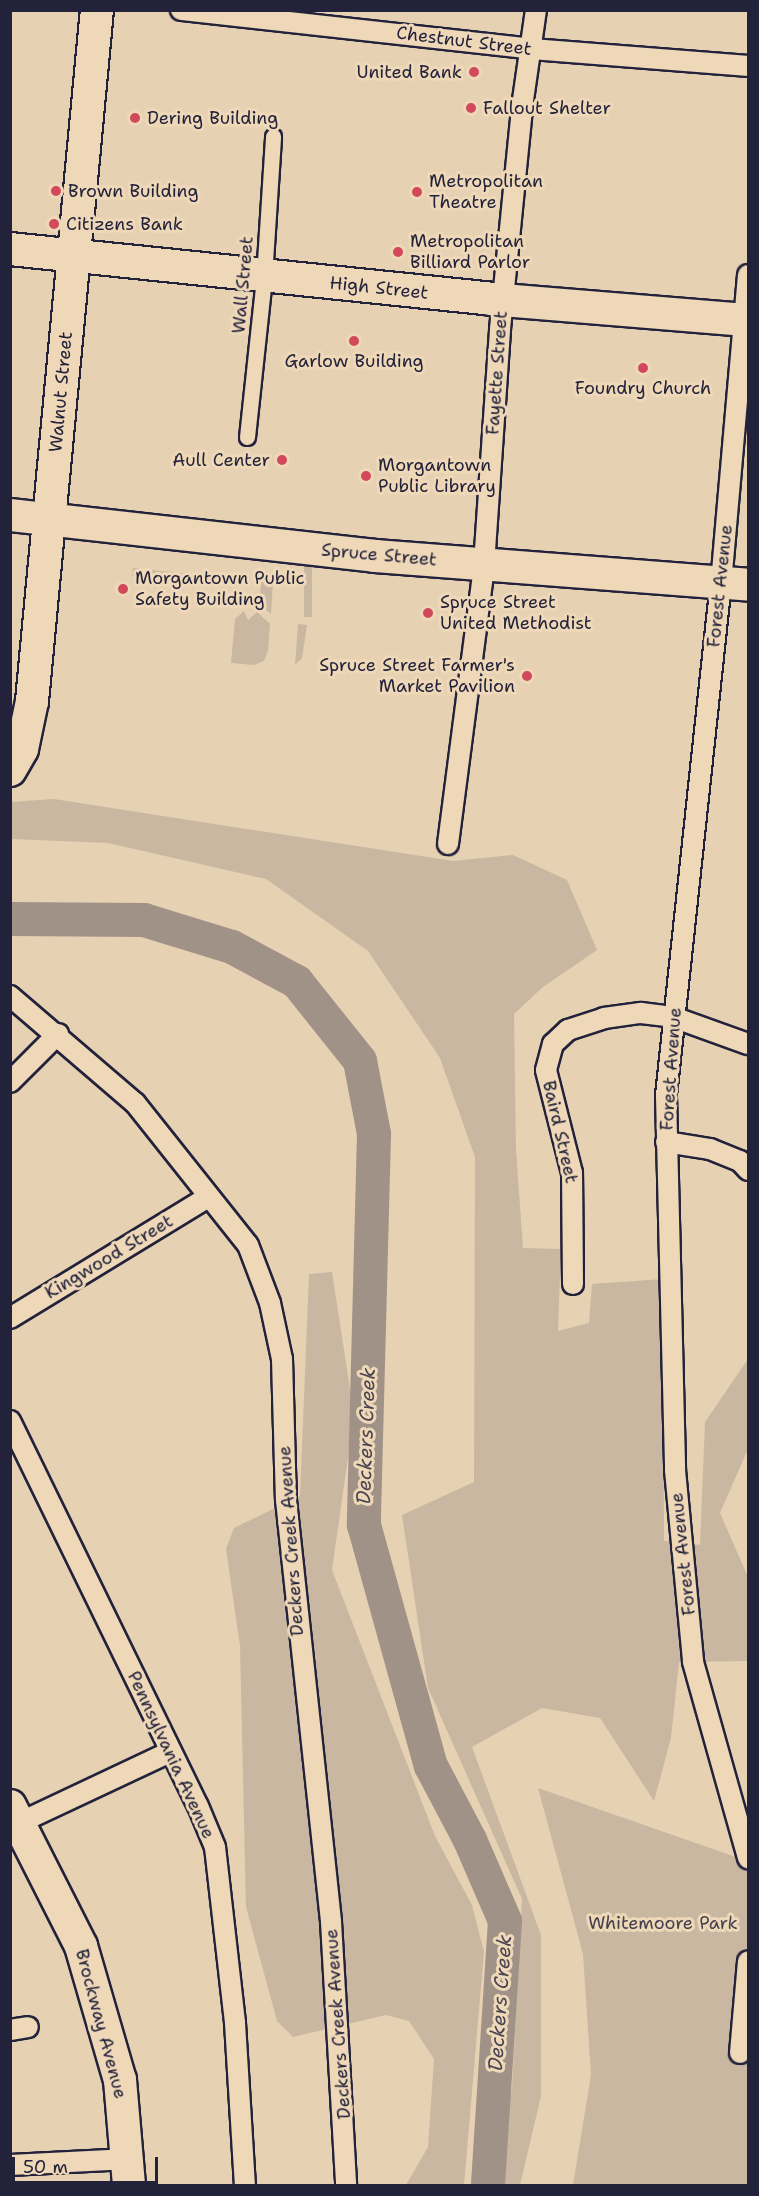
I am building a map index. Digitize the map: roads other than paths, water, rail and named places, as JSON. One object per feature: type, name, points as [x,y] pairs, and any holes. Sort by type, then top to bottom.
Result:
[{"type":"main road","name":"Walnut Street","points":[[14,756],[32,700],[97,10]]},
{"type":"main road","name":"High Street","points":[[10,249],[502,300],[746,319]]},
{"type":"main road","name":"Spruce Street","points":[[10,515],[239,543],[735,584]]},
{"type":"main road","name":"Brockway Avenue","points":[[15,1815],[81,1946],[120,2080],[129,2172]]},
{"type":"street","name":"Chestnut Street","points":[[181,10],[532,49],[748,66]]},
{"type":"street","name":"Fayette Street","points":[[448,844],[484,565],[502,300],[536,10]]},
{"type":"street","name":"Wall Street","points":[[247,437],[264,277],[273,136]]},
{"type":"street","name":"Forest Avenue","points":[[748,275],[735,584],[673,1017],[666,1142],[675,1470],[693,1662],[748,1858]]},
{"type":"street","name":"Deckers Creek Avenue","points":[[10,996],[58,1034],[135,1103],[248,1245],[270,1303],[282,1359],[286,1500],[331,1922],[346,2186]]},
{"type":"street","name":"Baird Street","points":[[573,1284],[572,1173],[546,1070],[553,1044],[568,1030],[604,1018],[641,1013],[673,1017],[748,1044]]},
{"type":"street","points":[[10,1082],[58,1034]]},
{"type":"street","points":[[666,1142],[710,1149],[740,1161],[748,1170]]},
{"type":"street","name":"Kingwood Street","points":[[10,1318],[208,1197]]},
{"type":"street","name":"Pennsylvania Avenue","points":[[10,1421],[214,1847],[221,1883],[235,2023],[245,2186]]},
{"type":"street","points":[[15,1815],[170,1752]]},
{"type":"street","points":[[740,2053],[748,1961]]},
{"type":"street","points":[[10,2165],[129,2172]]},
{"type":"waterway","name":"Deckers Creek","points":[[10,919],[144,920],[232,947],[297,982],[360,1061],[374,1134],[364,1525],[431,1766],[470,1840],[505,1921],[488,2186]]},
{"type":"place","name":"United Bank","points":[[474,72]]},
{"type":"place","name":"Fallout Shelter","points":[[471,108]]},
{"type":"place","name":"Dering Building","points":[[135,118]]},
{"type":"place","name":"Brown Building","points":[[56,191]]},
{"type":"place","name":"Metropolitan Theatre","points":[[417,192]]},
{"type":"place","name":"Citizens Bank","points":[[54,224]]},
{"type":"place","name":"Metropolitan Billiard Parlor","points":[[398,252]]},
{"type":"place","name":"Garlow Building","points":[[354,341]]},
{"type":"place","name":"Foundry Church","points":[[643,368]]},
{"type":"place","name":"Aull Center","points":[[282,460]]},
{"type":"place","name":"Morgantown Public Library","points":[[366,476]]},
{"type":"place","name":"Morgantown Public Safety Building","points":[[123,589]]},
{"type":"place","name":"Spruce Street United Methodist","points":[[428,613]]},
{"type":"place","name":"Spruce Street Farmer's Market Pavilion","points":[[527,676]]},
{"type":"park label","name":"Whitemoore Park","points":[[663,1923]]}]
